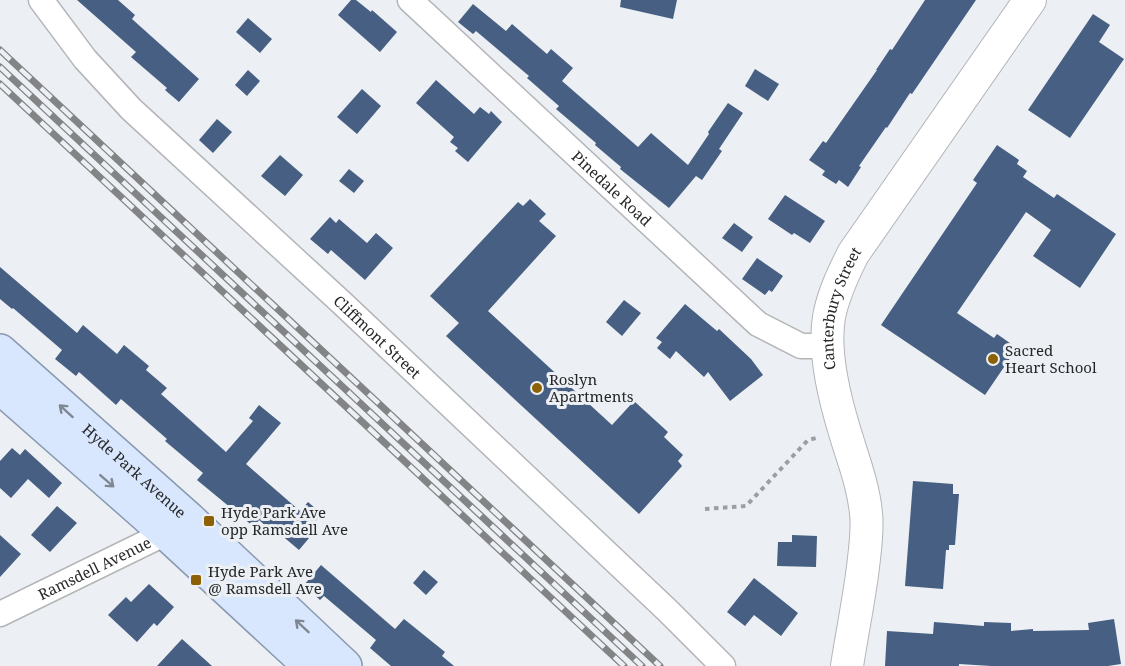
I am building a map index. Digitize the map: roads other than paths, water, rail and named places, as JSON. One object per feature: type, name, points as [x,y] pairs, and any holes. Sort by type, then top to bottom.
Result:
[{"type":"main road","name":"Hyde Park Avenue","points":[[0,351],[177,526],[310,666]]},
{"type":"main road","name":"Hyde Park Avenue","points":[[0,387],[177,526],[345,666]]},
{"type":"street","name":"Cliffmont Street","points":[[41,0],[85,59],[131,108],[350,311],[667,610],[723,666]]},
{"type":"street","name":"Pinedale Road","points":[[410,0],[758,324],[801,346],[828,346]]},
{"type":"street","name":"Canterbury Street","points":[[847,666],[861,581],[866,514],[859,474],[844,429],[830,373],[829,318],[837,287],[853,254],[1030,0]]},
{"type":"street","name":"Ramsdell Avenue","points":[[0,614],[177,526]]},
{"type":"railway","points":[[0,50],[660,666]]},
{"type":"railway","points":[[0,67],[642,666]]},
{"type":"railway","points":[[0,84],[624,666]]},
{"type":"place","name":"Sacred Heart School","points":[[993,359]]},
{"type":"place","name":"Roslyn Apartments","points":[[537,388]]},
{"type":"place","name":"Hyde Park Ave opp Ramsdell Ave","points":[[209,521]]},
{"type":"place","name":"Hyde Park Ave @ Ramsdell Ave","points":[[196,580]]}]
